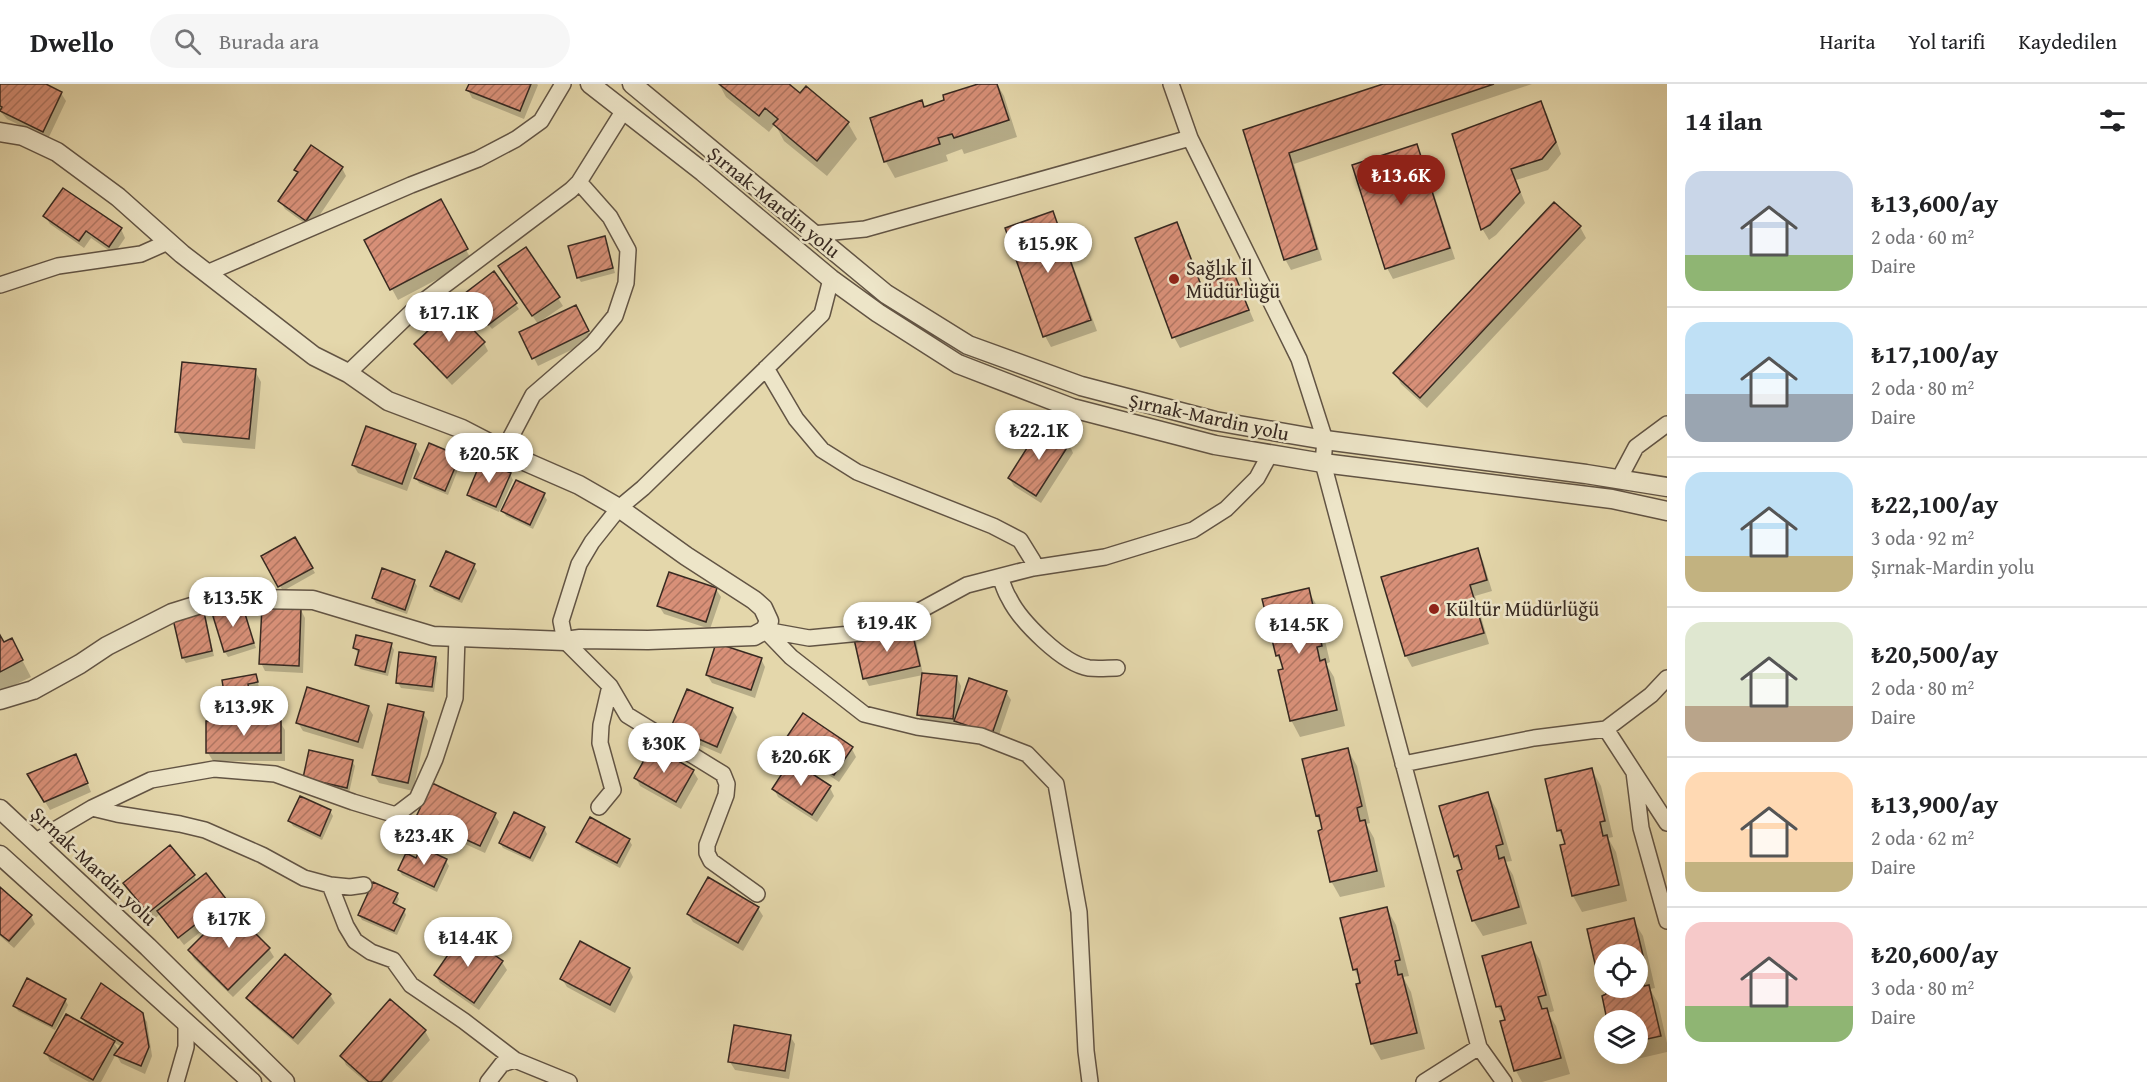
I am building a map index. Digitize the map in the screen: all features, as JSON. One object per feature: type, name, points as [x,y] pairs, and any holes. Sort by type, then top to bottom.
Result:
[{"type":"street","points":[[207,273],[411,184],[478,159],[516,139],[541,121],[563,84]]},
{"type":"street","name":"Şırnak-Mardin yolu","points":[[590,84],[703,172],[831,279],[878,313],[958,364],[1072,408],[1215,445],[1323,464],[1612,499],[1667,511]]},
{"type":"street","name":"Şırnak-Mardin yolu","points":[[632,84],[886,294],[968,345],[1081,386],[1215,421],[1325,440],[1667,487]]},
{"type":"street","points":[[1171,84],[1190,138],[1299,359],[1325,440],[1323,464],[1479,1047],[1504,1082]]},
{"type":"street","points":[[348,373],[421,303],[571,190],[579,182],[624,111]]},
{"type":"street","points":[[0,132],[23,136],[57,152],[117,197],[168,242],[314,356],[348,373],[388,400],[462,429],[579,485],[619,508],[764,608],[769,621],[765,630],[754,636],[565,641],[433,636],[314,600],[255,599],[201,604],[172,613],[107,646],[81,664],[33,690],[0,700]]},
{"type":"street","points":[[813,234],[865,229],[1190,138]]},
{"type":"street","points":[[504,450],[533,395],[593,343],[615,316],[626,283],[627,249],[610,217],[579,182]]},
{"type":"street","points":[[0,285],[58,266],[141,255],[168,242]]},
{"type":"street","points":[[757,894],[711,861],[707,853],[707,844],[726,795],[727,784],[723,774],[627,715],[610,686],[565,641],[561,621],[579,564],[592,542],[619,508],[643,488],[822,314],[831,279]]},
{"type":"street","points":[[766,368],[796,418],[822,450],[857,472],[993,526],[1020,540],[1034,561],[1033,568]]},
{"type":"street","points":[[1619,479],[1636,447],[1667,424]]},
{"type":"street","points":[[765,630],[809,638],[861,633],[897,623],[967,585],[1033,568],[1105,558],[1193,530],[1226,509],[1257,478],[1270,454]]},
{"type":"street","points":[[1000,577],[1009,599],[1026,624],[1054,649],[1075,663],[1088,668],[1117,668]]},
{"type":"street","points":[[765,630],[791,657],[864,714],[917,727],[981,735],[1027,754],[1056,784],[1079,912],[1086,1051],[1090,1082]]},
{"type":"street","points":[[36,841],[92,807],[151,780],[214,769],[275,774],[396,815],[417,799],[435,759],[455,698],[457,637]]},
{"type":"street","points":[[1403,764],[1534,738],[1606,729],[1651,695],[1667,678]]},
{"type":"street","points":[[599,807],[613,790],[600,743],[601,725],[610,686]]},
{"type":"street","points":[[1606,729],[1667,823]]},
{"type":"street","points":[[1634,772],[1641,828],[1667,921]]},
{"type":"street","points":[[92,807],[117,814],[205,830],[262,855],[304,878],[330,885],[350,887],[364,885]]},
{"type":"street","name":"Şırnak-Mardin yolu","points":[[0,809],[285,1082]]},
{"type":"street","points":[[0,855],[252,1082]]},
{"type":"street","points":[[330,885],[346,926],[355,941],[371,952],[393,960],[411,985],[464,1021],[515,1060],[569,1082]]},
{"type":"street","points":[[176,1082],[186,1047],[186,1022]]},
{"type":"street","points":[[1424,1082],[1479,1047]]},
{"type":"street","points":[[488,1082],[502,1064],[515,1060]]},
{"type":"building","points":[[0,84],[46,84],[62,92],[43,132],[0,111],[2,107],[0,106]]},
{"type":"building","points":[[469,84],[531,84],[520,111],[466,90]]},
{"type":"building","points":[[719,84],[789,84],[800,93],[806,86],[849,122],[817,161],[773,124],[778,119],[765,108],[759,116]]},
{"type":"building","points":[[978,84],[997,84],[1009,120],[954,138],[952,134],[938,138],[940,144],[884,162],[870,118],[922,100],[924,107],[944,100],[943,95]]},
{"type":"building","points":[[1383,84],[1494,84],[1289,153],[1317,249],[1284,260],[1243,130]]},
{"type":"building","points":[[1541,101],[1556,142],[1542,159],[1511,169],[1520,192],[1490,225],[1481,230],[1452,134]]},
{"type":"building","points":[[1417,144],[1450,248],[1385,269],[1352,165]]},
{"type":"building","points":[[311,145],[343,167],[306,221],[278,201],[298,172],[294,170]]},
{"type":"building","points":[[63,188],[122,228],[109,247],[86,231],[79,241],[43,216]]},
{"type":"building","points":[[441,199],[468,249],[390,290],[364,240]]},
{"type":"building","points":[[1554,202],[1581,226],[1420,398],[1393,373]]},
{"type":"building","points":[[1053,211],[1091,320],[1043,337],[1005,228]]},
{"type":"building","name":"Sağlık İl Müdürlüğü","points":[[1177,222],[1201,285],[1234,273],[1249,310],[1172,338],[1135,238]]},
{"type":"building","points":[[605,236],[613,268],[577,278],[568,246]]},
{"type":"building","points":[[526,247],[560,297],[532,316],[498,266]]},
{"type":"building","points":[[494,271],[517,303],[488,325],[464,294]]},
{"type":"building","points":[[576,305],[589,331],[532,359],[519,332]]},
{"type":"building","points":[[452,308],[485,342],[447,378],[414,344]]},
{"type":"building","points":[[182,362],[256,369],[249,439],[175,432]]},
{"type":"building","points":[[366,426],[416,444],[402,484],[352,465]]},
{"type":"building","points":[[1041,426],[1070,443],[1036,496],[1008,478]]},
{"type":"building","points":[[429,443],[460,456],[445,491],[414,478]]},
{"type":"building","points":[[481,461],[511,473],[496,507],[467,495]]},
{"type":"building","points":[[516,480],[545,493],[530,525],[501,511]]},
{"type":"building","points":[[295,537],[313,568],[278,587],[261,556]]},
{"type":"building","name":"Kültür Müdürlüğü","points":[[1478,548],[1487,580],[1470,585],[1484,633],[1405,656],[1381,577]]},
{"type":"building","points":[[446,551],[475,564],[459,599],[430,586]]},
{"type":"building","points":[[382,568],[415,580],[405,610],[372,598]]},
{"type":"building","points":[[669,572],[717,588],[706,622],[657,606]]},
{"type":"building","points":[[1309,588],[1322,646],[1317,647],[1320,661],[1325,659],[1337,710],[1290,721],[1278,670],[1283,669],[1279,655],[1276,656],[1262,599]]},
{"type":"building","points":[[242,604],[254,643],[224,652],[212,613]]},
{"type":"building","points":[[262,607],[301,608],[299,666],[259,664]]},
{"type":"building","points":[[204,612],[212,651],[182,658],[173,619]]},
{"type":"building","points":[[911,627],[920,666],[863,679],[854,639]]},
{"type":"building","points":[[0,635],[4,642],[12,638],[23,660],[0,672]]},
{"type":"building","points":[[356,635],[392,643],[385,672],[355,665],[359,650],[353,648]]},
{"type":"building","points":[[716,643],[762,658],[751,690],[706,675]]},
{"type":"building","points":[[399,652],[436,657],[432,687],[396,683]]},
{"type":"building","points":[[922,673],[957,676],[953,719],[917,715]]},
{"type":"building","points":[[256,674],[258,682],[248,684],[250,697],[259,696],[261,706],[227,711],[222,680]]},
{"type":"building","points":[[969,678],[1007,691],[992,734],[954,721]]},
{"type":"building","points":[[307,687],[369,706],[358,742],[296,723]]},
{"type":"building","points":[[687,689],[733,708],[717,747],[671,727]]},
{"type":"building","points":[[388,704],[424,712],[408,783],[372,775]]},
{"type":"building","points":[[803,713],[853,747],[834,775],[784,741]]},
{"type":"building","points":[[206,721],[281,721],[281,753],[206,753]]},
{"type":"building","points":[[652,746],[694,770],[676,802],[634,778]]},
{"type":"building","points":[[1348,748],[1362,806],[1357,808],[1360,821],[1365,820],[1377,871],[1330,882],[1318,831],[1322,829],[1319,815],[1316,816],[1302,759]]},
{"type":"building","points":[[309,750],[353,760],[347,788],[303,778]]},
{"type":"building","points":[[76,754],[88,783],[44,802],[27,774]]},
{"type":"building","points":[[791,760],[831,786],[812,815],[772,789]]},
{"type":"building","points":[[1592,768],[1605,821],[1600,822],[1603,836],[1607,835],[1619,885],[1572,896],[1560,845],[1565,844],[1561,830],[1557,831],[1545,779]]},
{"type":"building","points":[[432,783],[496,813],[480,846],[416,817]]},
{"type":"building","points":[[1488,792],[1503,844],[1496,846],[1499,859],[1504,857],[1519,907],[1472,921],[1457,871],[1462,869],[1458,855],[1454,857],[1439,806]]},
{"type":"building","points":[[300,796],[331,810],[320,836],[288,821]]},
{"type":"building","points":[[514,812],[545,827],[530,858],[499,843]]},
{"type":"building","points":[[590,817],[630,839],[617,863],[576,842]]},
{"type":"building","points":[[170,845],[195,875],[148,913],[123,883]]},
{"type":"building","points":[[421,847],[447,859],[434,887],[398,870],[406,853],[416,858]]},
{"type":"building","points":[[206,873],[227,900],[178,938],[157,911]]},
{"type":"building","points":[[708,877],[759,907],[738,943],[687,914]]},
{"type":"building","points":[[373,882],[398,893],[393,903],[405,909],[394,931],[358,915]]},
{"type":"building","points":[[0,887],[32,915],[9,941],[0,934]]},
{"type":"building","points":[[1387,907],[1400,960],[1395,961],[1398,975],[1402,974],[1417,1033],[1371,1044],[1356,984],[1360,983],[1357,969],[1353,970],[1340,918]]},
{"type":"building","points":[[230,908],[270,948],[228,990],[188,950]]},
{"type":"building","points":[[1634,918],[1640,944],[1594,944],[1594,959],[1587,929]]},
{"type":"building","points":[[463,933],[503,961],[474,1003],[434,975]]},
{"type":"building","points":[[580,941],[630,968],[610,1005],[560,979]]},
{"type":"building","points":[[1531,942],[1546,995],[1538,997],[1542,1009],[1547,1008],[1561,1058],[1514,1071],[1500,1021],[1505,1020],[1501,1006],[1496,1007],[1482,956]]},
{"type":"building","points":[[285,954],[331,994],[293,1038],[246,998]]},
{"type":"building","points":[[27,978],[66,999],[52,1026],[13,1006]]},
{"type":"building","points":[[101,983],[143,1013],[149,1047],[141,1066],[114,1055],[123,1043],[81,1018]]},
{"type":"building","points":[[1649,985],[1661,1036],[1648,1039],[1648,1010],[1605,1010],[1602,998],[1648,998]]},
{"type":"building","points":[[390,999],[426,1030],[381,1082],[369,1082],[340,1056]]},
{"type":"building","points":[[66,1014],[115,1041],[93,1080],[44,1053]]},
{"type":"building","points":[[734,1025],[791,1035],[785,1071],[728,1062]]},
{"type":"place","name":"Sağlık İl Müdürlüğü","points":[[1174,279]]},
{"type":"place","name":"Kültür Müdürlüğü","points":[[1434,609]]}]
